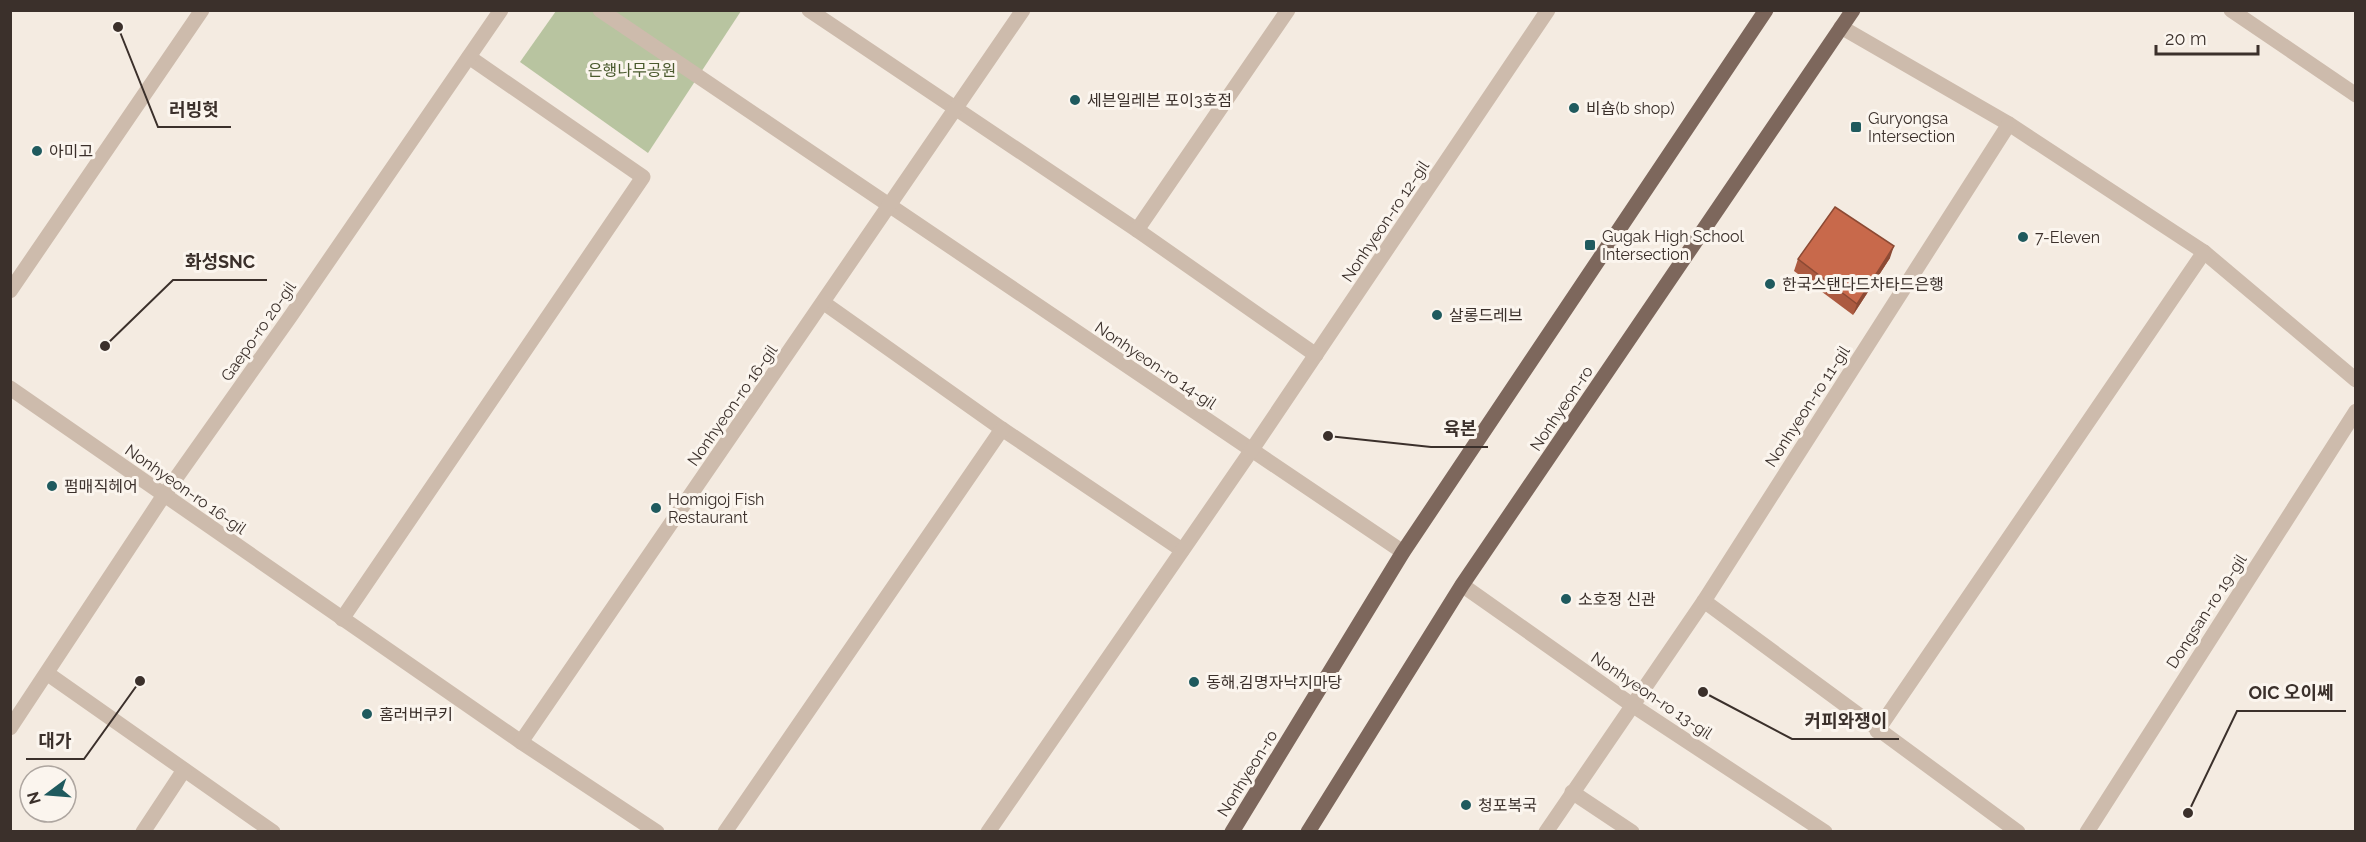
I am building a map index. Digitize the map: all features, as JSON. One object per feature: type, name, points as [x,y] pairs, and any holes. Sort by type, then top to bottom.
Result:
[{"type":"main road","name":"Nonhyeon-ro","points":[[1232,831],[1403,552],[1766,10]]},
{"type":"main road","name":"Nonhyeon-ro","points":[[1308,831],[1462,585],[1853,10]]},
{"type":"street","points":[[10,291],[202,10]]},
{"type":"street","name":"Gaepo-ro 20-gil","points":[[10,728],[48,674],[164,495],[290,317],[501,10]]},
{"type":"street","name":"Nonhyeon-ro 14-gil","points":[[600,10],[1403,552]]},
{"type":"street","points":[[809,10],[1137,230],[1316,355]]},
{"type":"street","points":[[889,206],[1023,10]]},
{"type":"street","points":[[1137,230],[1288,10]]},
{"type":"street","name":"Nonhyeon-ro 12-gil","points":[[1251,451],[1548,10]]},
{"type":"street","points":[[2231,10],[2355,95]]},
{"type":"street","points":[[1842,27],[2009,124],[2204,252],[2355,380]]},
{"type":"street","points":[[342,619],[643,177],[469,57]]},
{"type":"street","name":"Nonhyeon-ro 11-gil","points":[[1546,831],[1704,601],[2009,124]]},
{"type":"street","name":"Nonhyeon-ro 16-gil","points":[[521,742],[889,206]]},
{"type":"street","points":[[1877,731],[2204,252]]},
{"type":"street","points":[[824,303],[1002,429],[1182,550]]},
{"type":"street","name":"Nonhyeon-ro 16-gil","points":[[10,388],[521,742],[657,831]]},
{"type":"street","name":"Dongsan-ro 19-gil","points":[[2087,831],[2355,411]]},
{"type":"street","points":[[725,831],[1002,429]]},
{"type":"street","points":[[988,831],[1251,451]]},
{"type":"street","name":"Nonhyeon-ro 13-gil","points":[[1462,585],[1632,705],[1825,831]]},
{"type":"street","points":[[1704,601],[1877,731],[2018,831]]},
{"type":"street","points":[[48,674],[273,831]]},
{"type":"street","points":[[143,831],[184,770]]},
{"type":"street","points":[[1572,792],[1632,831]]},
{"type":"green space","name":"은행나무공원","points":[[556,11],[741,11],[648,153],[520,62]]},
{"type":"building","points":[[1835,207],[1894,246],[1857,304],[1798,259]]},
{"type":"place","name":"러빙헛","points":[[118,27]]},
{"type":"place","name":"세븐일레븐 포이3호점","points":[[1075,100]]},
{"type":"place","name":"비숍(b shop)","points":[[1574,108]]},
{"type":"place","name":"Guryongsa Intersection","points":[[1856,127]]},
{"type":"place","name":"아미고","points":[[37,151]]},
{"type":"place","name":"7-Eleven","points":[[2023,237]]},
{"type":"place","name":"Gugak High School Intersection","points":[[1590,245]]},
{"type":"place","name":"한국스탠다드차타드은행","points":[[1770,284]]},
{"type":"place","name":"살롱드레브","points":[[1437,315]]},
{"type":"place","name":"화성SNC","points":[[105,346]]},
{"type":"place","name":"육본","points":[[1328,436]]},
{"type":"place","name":"펌매직헤어","points":[[52,486]]},
{"type":"place","name":"Homigoj Fish Restaurant","points":[[656,508]]},
{"type":"place","name":"소호정 신관","points":[[1566,599]]},
{"type":"place","name":"대가","points":[[140,681]]},
{"type":"place","name":"동해,김명자낙지마당","points":[[1194,682]]},
{"type":"place","name":"커피와쟁이","points":[[1703,692]]},
{"type":"place","name":"홈러버쿠키","points":[[367,714]]},
{"type":"place","name":"청포복국","points":[[1466,805]]},
{"type":"place","name":"OIC 오이쎄","points":[[2188,813]]}]
